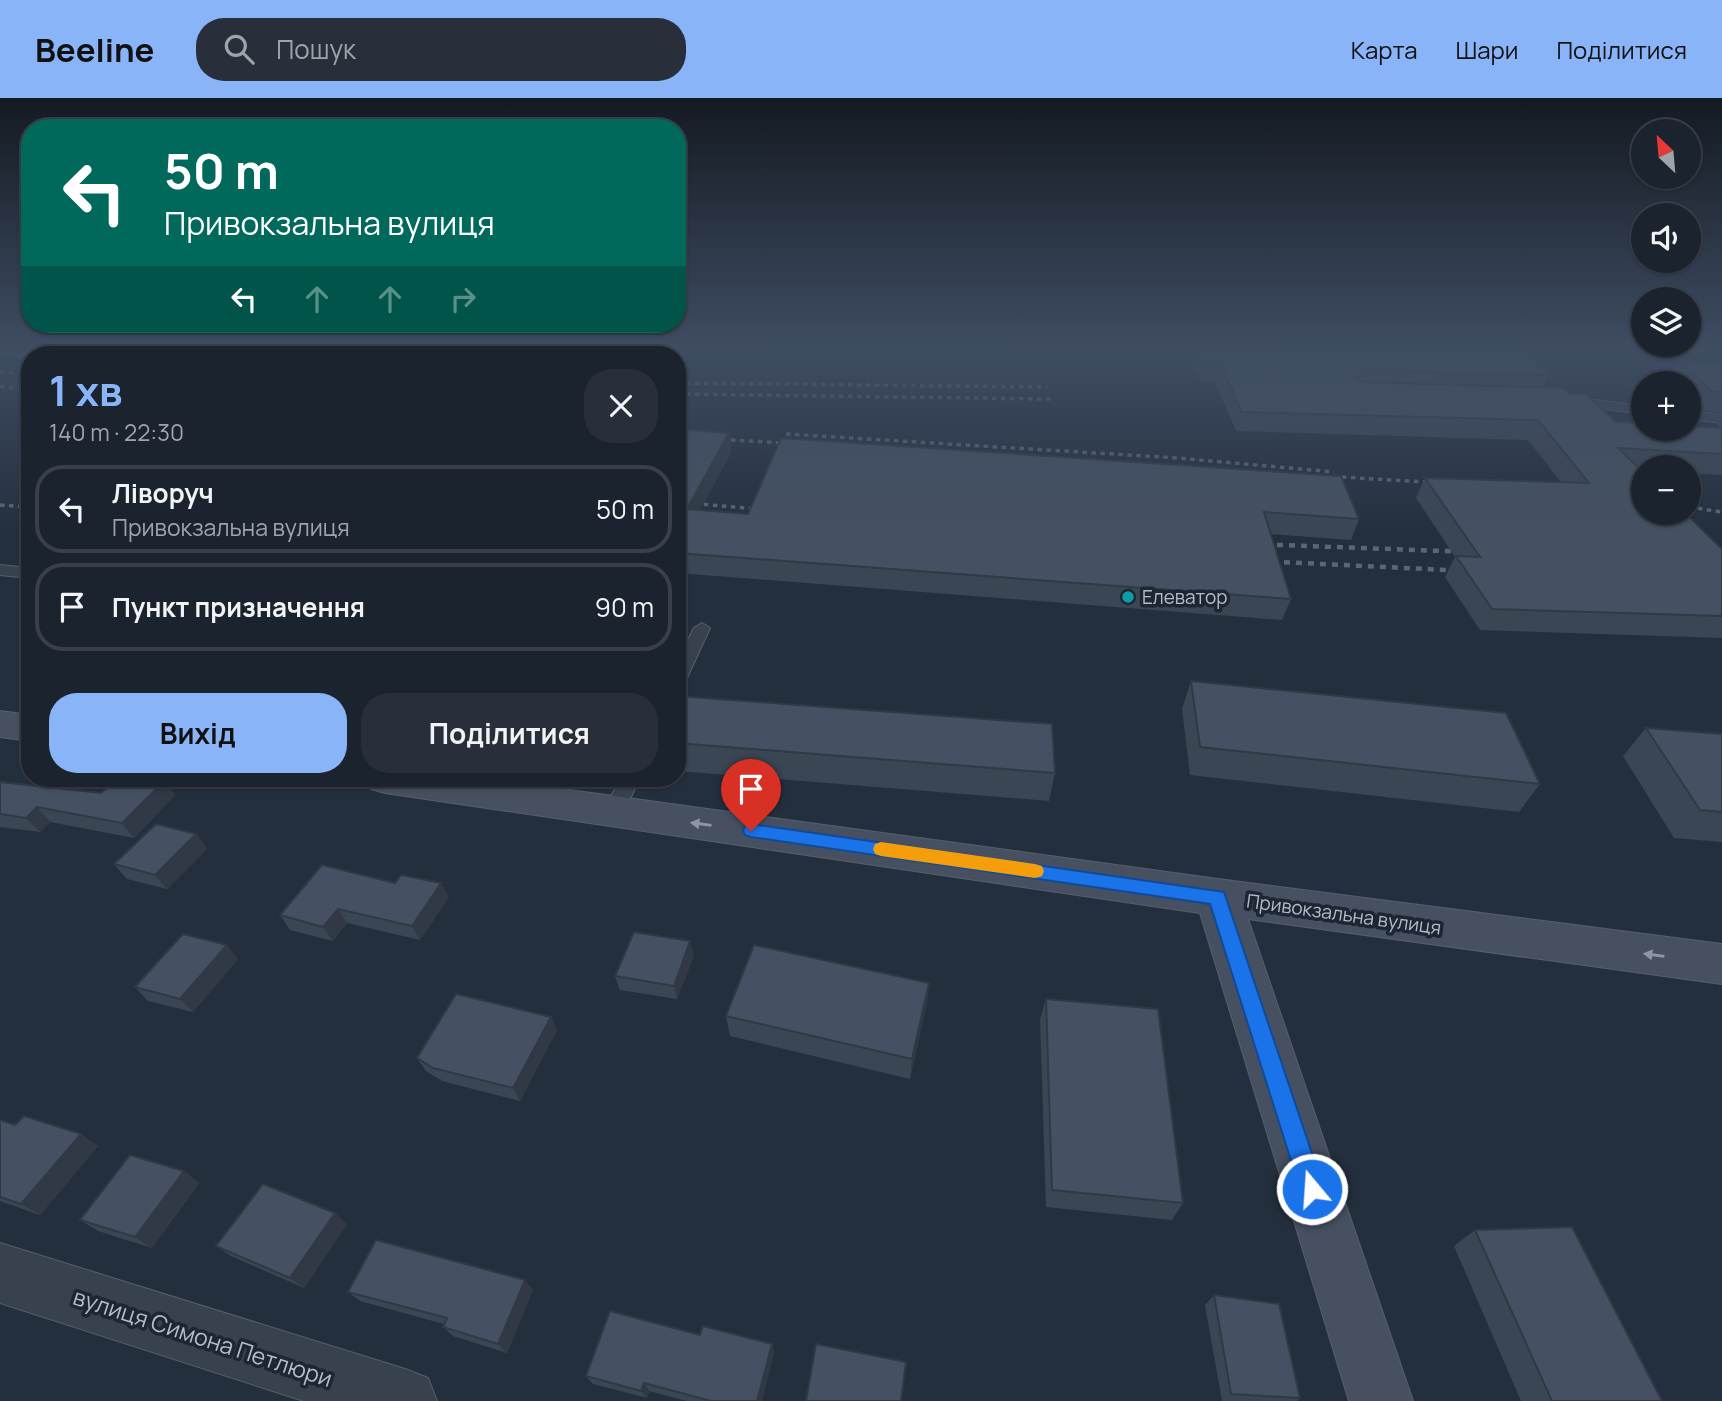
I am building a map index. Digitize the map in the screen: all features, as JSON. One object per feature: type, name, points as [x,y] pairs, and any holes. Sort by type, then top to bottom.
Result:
[{"type":"street","points":[[0,724],[21,727]]},
{"type":"street","name":"Привокзальна вулиця","points":[[504,787],[622,795],[1218,897],[1722,964]]},
{"type":"street","points":[[1218,897],[1381,1401]]},
{"type":"street","name":"вулиця Симона Петлюри","points":[[0,1273],[405,1401]]},
{"type":"lane","points":[[1701,416],[1722,419]]},
{"type":"lane","points":[[0,570],[21,572]]},
{"type":"lane","points":[[686,661],[702,628]]},
{"type":"building","points":[[1241,410],[1603,410],[1616,422],[1631,423],[1631,441],[1701,441],[1701,427],[1722,428],[1722,454],[1618,448],[1631,460],[1631,525],[1697,525],[1722,549],[1722,616],[1492,609],[1456,556],[1480,557],[1425,478],[1589,483],[1538,420],[1242,412]]},
{"type":"building","points":[[686,430],[729,433],[687,509],[748,514],[781,438],[1341,476],[1359,519],[1264,512],[1291,599],[686,554]]},
{"type":"building","points":[[1191,681],[1506,713],[1540,784],[1200,747]]},
{"type":"building","points":[[686,697],[1052,724],[1055,773],[686,744]]},
{"type":"building","points":[[1646,728],[1722,734],[1722,812],[1700,810]]},
{"type":"building","points":[[0,782],[21,784],[21,787],[101,793],[108,787],[158,787],[122,823],[37,807],[26,818],[0,814]]},
{"type":"building","points":[[156,824],[196,834],[155,875],[114,864]]},
{"type":"building","points":[[322,865],[395,883],[401,875],[441,883],[412,926],[338,909],[323,927],[280,915]]},
{"type":"building","points":[[634,932],[690,941],[674,986],[615,976]]},
{"type":"building","points":[[183,934],[227,945],[180,999],[135,987]]},
{"type":"building","points":[[754,945],[929,983],[912,1059],[726,1016]]},
{"type":"building","points":[[456,994],[551,1017],[513,1088],[433,1068],[417,1058]]},
{"type":"building","points":[[1046,999],[1158,1009],[1183,1203],[1052,1190]]},
{"type":"building","points":[[24,1116],[81,1134],[21,1204],[0,1197],[0,1120],[15,1125]]},
{"type":"building","points":[[130,1155],[184,1171],[135,1237],[80,1220]]},
{"type":"building","points":[[263,1184],[335,1213],[290,1278],[216,1246]]},
{"type":"building","points":[[1572,1227],[1662,1401],[1552,1401],[1475,1230]]},
{"type":"building","points":[[376,1240],[525,1280],[498,1344],[443,1327],[447,1318],[348,1292]]},
{"type":"building","points":[[1214,1295],[1279,1304],[1300,1398],[1231,1394]]},
{"type":"building","points":[[610,1311],[700,1335],[703,1326],[772,1344],[757,1401],[711,1401],[644,1383],[641,1391],[586,1376]]},
{"type":"building","points":[[816,1344],[906,1362],[901,1401],[806,1401]]},
{"type":"railway","points":[[786,434],[1178,458],[1334,472]]},
{"type":"railway","points":[[686,438],[800,444]]},
{"type":"railway","points":[[1324,476],[1442,483]]},
{"type":"railway","points":[[686,503],[768,510]]},
{"type":"railway","points":[[0,505],[21,506]]},
{"type":"railway","points":[[1701,509],[1722,512]]},
{"type":"railway","points":[[1253,544],[1470,552]]},
{"type":"railway","points":[[1260,561],[1467,571]]},
{"type":"slow traffic","points":[[881,849],[1035,871]]},
{"type":"place","name":"Елеватор","points":[[1128,597]]},
{"type":"route","points":[[751,831],[1218,897],[1312,1189]]}]
